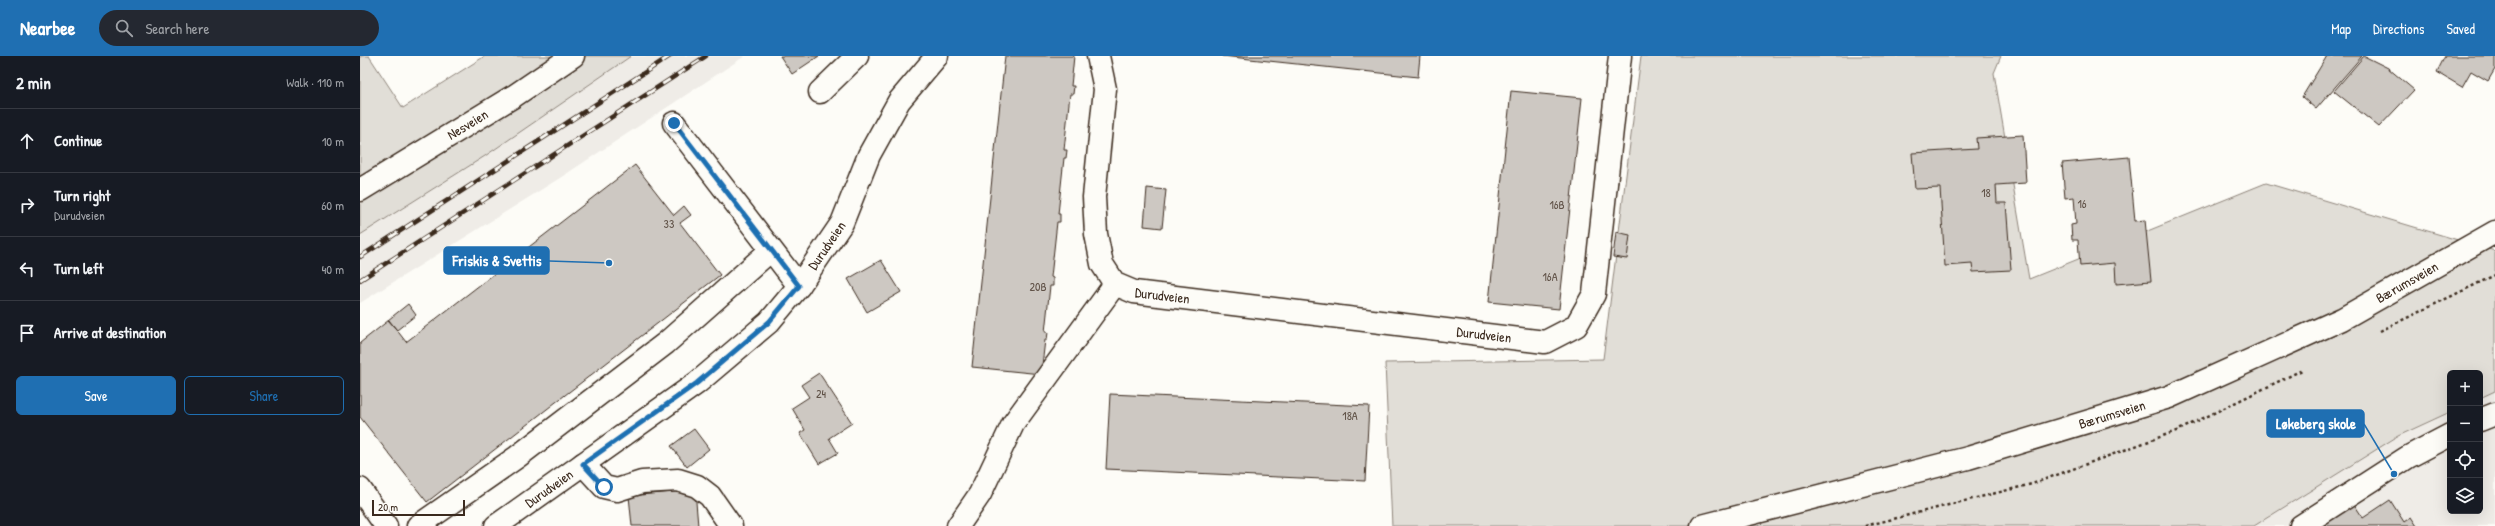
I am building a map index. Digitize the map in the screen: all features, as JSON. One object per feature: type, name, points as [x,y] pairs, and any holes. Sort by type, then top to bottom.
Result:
[{"type":"street","name":"Nesveien","points":[[360,190],[514,96],[573,56]]},
{"type":"street","points":[[820,92],[857,56]]},
{"type":"street","name":"Durudveien","points":[[496,526],[697,383],[769,322],[799,286],[842,223],[869,155],[899,101],[937,56]]},
{"type":"street","name":"Durudveien","points":[[1098,56],[1105,90],[1094,197],[1096,234],[1102,264],[1115,284],[1134,292],[1545,342],[1576,326],[1594,294],[1620,56]]},
{"type":"street","points":[[674,123],[799,286]]},
{"type":"street","name":"Bærumsveien","points":[[1702,526],[1968,458],[2169,397],[2342,319],[2495,232]]},
{"type":"street","points":[[418,526],[517,457],[666,343],[771,250]]},
{"type":"street","name":"Durudveien","points":[[958,526],[980,494],[1013,424],[1115,284]]},
{"type":"street","points":[[2483,419],[2495,414]]},
{"type":"street","points":[[2301,526],[2408,457],[2447,438]]},
{"type":"street","points":[[583,464],[604,487],[617,490],[642,482],[678,480],[697,486],[710,496],[731,526]]},
{"type":"street","points":[[360,489],[386,526]]},
{"type":"shaded area","points":[[360,56],[369,56],[403,108],[485,56],[631,56],[485,156],[360,235]]},
{"type":"shaded area","points":[[631,56],[745,56],[563,176],[360,303],[360,235],[485,156]]},
{"type":"shaded area","points":[[1641,56],[2001,56],[1994,73],[2029,279],[2266,183],[2495,251],[2495,391],[2483,397],[2483,370],[2447,370],[2447,413],[2398,436],[2254,526],[1392,526],[1385,363],[1603,359]]},
{"type":"shaded area","points":[[2495,391],[2495,526],[2254,526],[2398,436],[2447,413],[2447,514],[2483,514],[2483,397]]},
{"type":"building","points":[[780,56],[819,56],[792,74]]},
{"type":"building","points":[[1005,56],[1074,56],[1071,86],[1074,86],[1073,94],[1070,94],[1064,150],[1067,150],[1066,158],[1064,158],[1058,214],[1060,214],[1060,222],[1057,222],[1051,277],[1053,278],[1053,286],[1050,286],[1045,332],[1048,332],[1047,340],[1045,340],[1041,374],[972,367]]},
{"type":"building","points":[[1222,56],[1420,56],[1418,77]]},
{"type":"building","points":[[2327,56],[2362,56],[2316,109],[2302,97]]},
{"type":"building","points":[[2364,56],[2388,68],[2414,90],[2379,127],[2334,91]]},
{"type":"building","points":[[2445,56],[2495,56],[2495,69],[2488,81],[2471,71],[2462,87],[2437,72]]},
{"type":"building","points":[[1511,91],[1582,98],[1559,309],[1489,302]]},
{"type":"building","points":[[2023,135],[2026,183],[1996,185],[1997,203],[2006,203],[2011,270],[1973,272],[1972,264],[1945,266],[1940,188],[1915,189],[1912,153],[1977,149],[1976,138]]},
{"type":"building","points":[[2129,157],[2135,221],[2145,220],[2151,281],[2116,284],[2115,263],[2080,266],[2078,240],[2072,240],[2071,225],[2076,224],[2074,197],[2065,198],[2062,163]]},
{"type":"building","points":[[635,165],[674,215],[684,206],[691,215],[680,223],[720,275],[427,502],[360,417],[360,343],[389,320],[406,342]]},
{"type":"building","points":[[1147,188],[1166,190],[1162,228],[1144,226]]},
{"type":"building","points":[[1616,232],[1630,235],[1627,259],[1613,257]]},
{"type":"building","points":[[881,260],[901,292],[867,312],[848,279]]},
{"type":"building","points":[[408,304],[416,315],[397,330],[388,320]]},
{"type":"building","points":[[819,373],[852,423],[829,438],[838,453],[819,464],[800,433],[805,430],[792,408],[809,397],[801,385]]},
{"type":"building","points":[[1110,394],[1369,406],[1365,481],[1106,469]]},
{"type":"building","points":[[694,429],[709,449],[687,467],[671,446]]},
{"type":"building","points":[[695,490],[698,526],[632,526],[629,496]]},
{"type":"building","points":[[2390,500],[2404,522],[2411,517],[2417,526],[2322,526],[2354,504],[2363,518]]},
{"type":"railway","points":[[360,257],[670,56]]},
{"type":"railway","points":[[360,280],[706,56]]},
{"type":"place","name":"Friskis & Svettis","points":[[609,263]]},
{"type":"place","name":"Løkeberg skole","points":[[2394,474]]},
{"type":"route","points":[[604,487],[583,464],[697,383],[769,322],[799,286],[674,123]]}]
